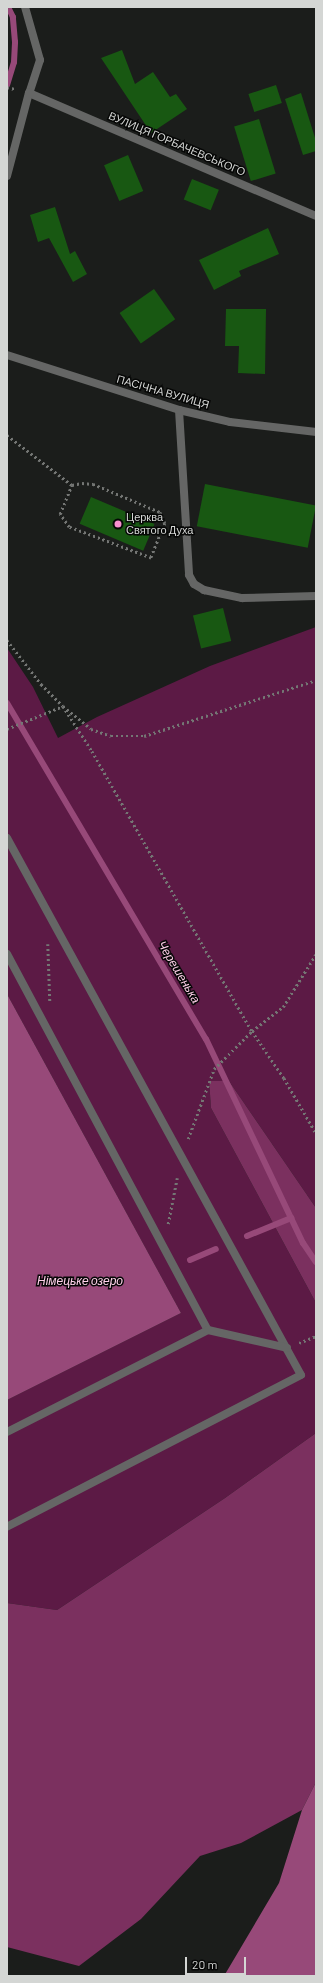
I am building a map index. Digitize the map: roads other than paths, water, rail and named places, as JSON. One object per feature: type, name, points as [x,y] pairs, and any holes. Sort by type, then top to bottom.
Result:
[{"type":"street","points":[[7,176],[29,93],[40,60],[25,7]]},
{"type":"street","name":"ВУЛИЦЯ ГОРБАЧЕВСЬКОГО","points":[[29,93],[316,216]]},
{"type":"street","name":"ПАСІЧНА ВУЛИЦЯ","points":[[7,355],[179,410],[230,422],[316,432]]},
{"type":"street","points":[[179,410],[189,575],[194,584],[204,590],[242,598],[316,596]]},
{"type":"street","points":[[7,838],[301,1374],[7,1527]]},
{"type":"street","points":[[7,954],[208,1330]]},
{"type":"street","points":[[7,1432],[208,1330],[287,1348]]},
{"type":"water","name":"Німецьке озеро","points":[[7,994],[181,1313],[7,1400]]},
{"type":"water","points":[[316,1782],[316,1976],[224,1976],[279,1883],[302,1810]]},
{"type":"waterway","name":"Черешенька","points":[[7,85],[14,62],[15,42],[13,17],[8,7]]},
{"type":"waterway","name":"Черешенька","points":[[7,703],[206,1039],[303,1243],[316,1262]]},
{"type":"waterway","points":[[247,1236],[291,1218]]},
{"type":"waterway","points":[[190,1260],[216,1249]]},
{"type":"place","name":"Церква Святого Духа","points":[[118,524]]}]
